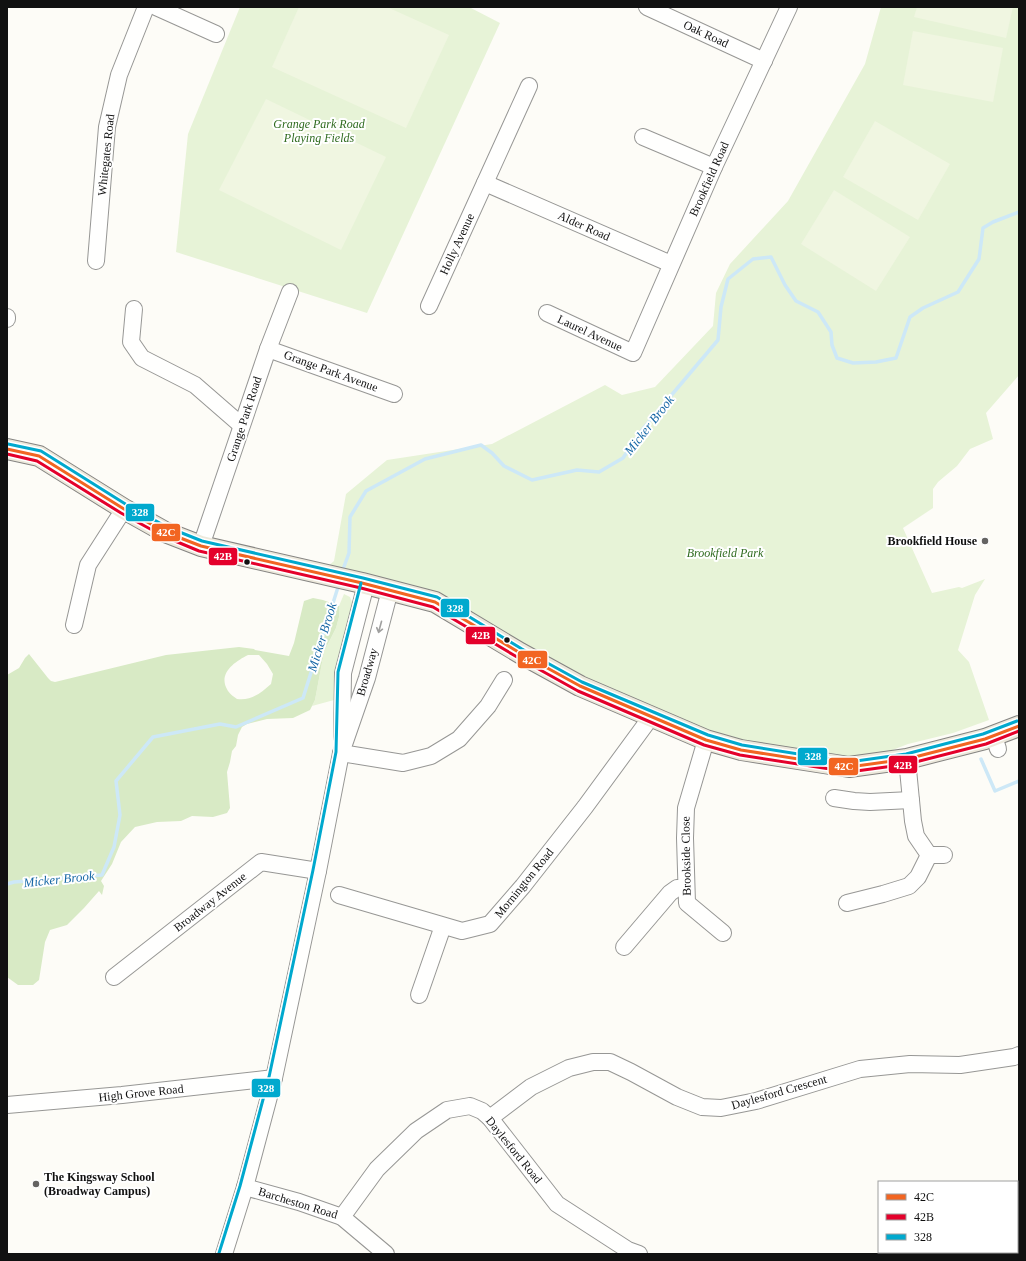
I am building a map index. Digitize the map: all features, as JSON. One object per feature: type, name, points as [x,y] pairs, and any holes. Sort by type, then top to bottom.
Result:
[{"type":"main road","points":[[7,449],[39,456],[124,509],[165,532],[201,546],[360,582],[435,602],[520,653],[580,686],[706,740],[741,750],[849,767],[907,759],[985,739],[996,743],[1019,726]]},
{"type":"street","name":"Whitegates Road","points":[[96,261],[107,127],[119,75],[146,7]]},
{"type":"street","points":[[156,7],[216,34]]},
{"type":"street","name":"Oak Road","points":[[647,7],[764,61]]},
{"type":"street","name":"Brookfield Road","points":[[632,353],[714,167],[789,7]]},
{"type":"street","name":"Holly Avenue","points":[[429,306],[491,186],[529,86]]},
{"type":"street","points":[[644,137],[714,167]]},
{"type":"street","name":"Alder Road","points":[[491,186],[671,264]]},
{"type":"street","name":"Grange Park Road","points":[[201,546],[241,425],[290,292]]},
{"type":"street","points":[[134,308],[131,342],[142,358],[195,385],[241,425]]},
{"type":"street","name":"Laurel Avenue","points":[[547,313],[632,353]]},
{"type":"street","name":"Grange Park Avenue","points":[[268,349],[394,394]]},
{"type":"street","points":[[74,625],[88,565],[124,509]]},
{"type":"street","name":"Broadway","points":[[341,753],[343,673],[360,582]]},
{"type":"street","name":"Broadway","points":[[224,1254],[245,1187],[274,1078],[318,871],[341,753],[367,678],[390,590]]},
{"type":"street","points":[[341,753],[403,763],[431,756],[459,739],[488,706],[504,680]]},
{"type":"street","name":"Mornington Road","points":[[339,895],[462,931],[490,924],[523,886],[585,807],[652,717]]},
{"type":"street","name":"Brookside Close","points":[[706,740],[686,808],[685,838],[687,903],[723,933]]},
{"type":"street","points":[[847,903],[909,886],[936,855],[916,836],[913,821],[907,759]]},
{"type":"street","points":[[834,798],[870,802],[911,800]]},
{"type":"street","name":"Broadway Avenue","points":[[114,977],[260,862],[318,871]]},
{"type":"street","points":[[624,947],[663,899],[678,888],[686,888]]},
{"type":"street","points":[[419,995],[443,926]]},
{"type":"street","name":"Daylesford Crescent","points":[[490,1118],[531,1088],[569,1068],[593,1062],[610,1062],[632,1072],[677,1097],[702,1107],[721,1108],[756,1101],[860,1069],[910,1064],[960,1065],[1019,1055]]},
{"type":"street","name":"High Grove Road","points":[[7,1105],[122,1095],[274,1078]]},
{"type":"street","name":"Daylesford Road","points":[[342,1217],[377,1169],[416,1131],[447,1110],[470,1106],[482,1111],[490,1118],[557,1204],[628,1250],[640,1254]]},
{"type":"street","name":"Barcheston Road","points":[[245,1187],[299,1202],[342,1217],[386,1254]]},
{"type":"green space","name":"Grange Park Road Playing Fields","points":[[240,7],[469,7],[500,23],[367,313],[176,252],[188,134]]},
{"type":"green space","points":[[299,7],[387,7],[449,35],[406,128],[272,67]]},
{"type":"green space","name":"Brookfield Park","points":[[881,7],[1019,7],[1019,375],[986,413],[993,439],[970,449],[957,466],[938,482],[933,489],[933,508],[903,528],[932,593],[959,587],[962,588],[985,579],[975,595],[958,650],[969,662],[989,720],[953,733],[908,744],[849,767],[706,740],[435,602],[320,573],[334,561],[346,494],[387,460],[492,444],[605,385],[622,395],[655,387],[713,326],[716,293],[730,264],[788,201],[865,64]]},
{"type":"green space","points":[[917,7],[1013,7],[1006,38],[914,17]]},
{"type":"green space","points":[[913,31],[1003,48],[993,102],[903,85]]},
{"type":"green space","points":[[266,99],[386,157],[341,250],[219,190]]},
{"type":"green space","points":[[875,121],[950,164],[918,220],[843,177]]},
{"type":"green space","points":[[834,190],[910,237],[876,291],[801,244]]},
{"type":"green space","points":[[344,594],[350,597],[353,605],[334,700],[312,706],[315,700],[324,652],[336,628],[339,617],[339,606]]},
{"type":"green space","points":[[313,598],[339,606],[339,617],[336,628],[324,652],[315,700],[310,710],[293,718],[267,719],[247,724],[242,727],[238,735],[236,746],[232,751],[227,772],[230,808],[227,813],[213,817],[192,816],[181,821],[157,822],[135,827],[121,842],[112,864],[101,881],[104,886],[102,895],[99,891],[67,925],[50,930],[45,942],[39,980],[33,985],[18,985],[7,977],[7,675],[19,668],[29,654],[48,678],[55,682],[166,655],[239,647],[289,656],[294,643],[304,601]],"holes":[[[248,655],[259,655],[273,674],[271,684],[251,698],[237,699],[229,692],[225,685],[226,674],[237,661]]]},
{"type":"waterway","name":"Micker Brook","points":[[342,572],[349,553],[350,517],[366,491],[425,459],[481,445],[492,453],[504,466],[532,480],[577,470],[599,472],[623,458],[642,430],[718,340],[721,307],[728,279],[753,259],[771,257],[785,285],[796,301],[818,312],[831,332],[832,345],[837,358],[853,363],[876,362],[896,358],[910,317],[923,308],[958,292],[979,259],[983,228],[993,222],[1019,212]]},
{"type":"waterway","name":"Micker Brook","points":[[7,884],[14,882],[102,875],[114,847],[120,815],[116,781],[153,737],[220,724],[236,727],[303,698],[339,584]]},
{"type":"waterway","points":[[981,759],[995,791],[1019,781]]},
{"type":"transit line","name":"328","points":[[8,444],[41,451],[127,505],[167,527],[202,541],[363,578],[437,597],[522,649],[582,682],[708,735],[742,745],[849,762],[906,754],[983,734],[1017,721]]},
{"type":"transit line","name":"42C","points":[[7,449],[39,456],[124,509],[165,532],[201,546],[362,583],[435,602],[520,653],[580,686],[706,740],[741,750],[849,767],[907,759],[985,739],[1019,726]]},
{"type":"transit line","name":"42B","points":[[7,454],[37,461],[121,513],[163,536],[199,551],[361,588],[433,607],[578,691],[704,745],[740,755],[849,772],[908,764],[986,744],[1019,731]]},
{"type":"transit line","name":"328","points":[[219,1253],[240,1186],[269,1077],[313,870],[336,752],[338,672],[361,583]]},
{"type":"place","name":"Brookfield House","points":[[985,541]]},
{"type":"place","name":"The Kingsway School (Broadway Campus)","points":[[36,1184]]}]
